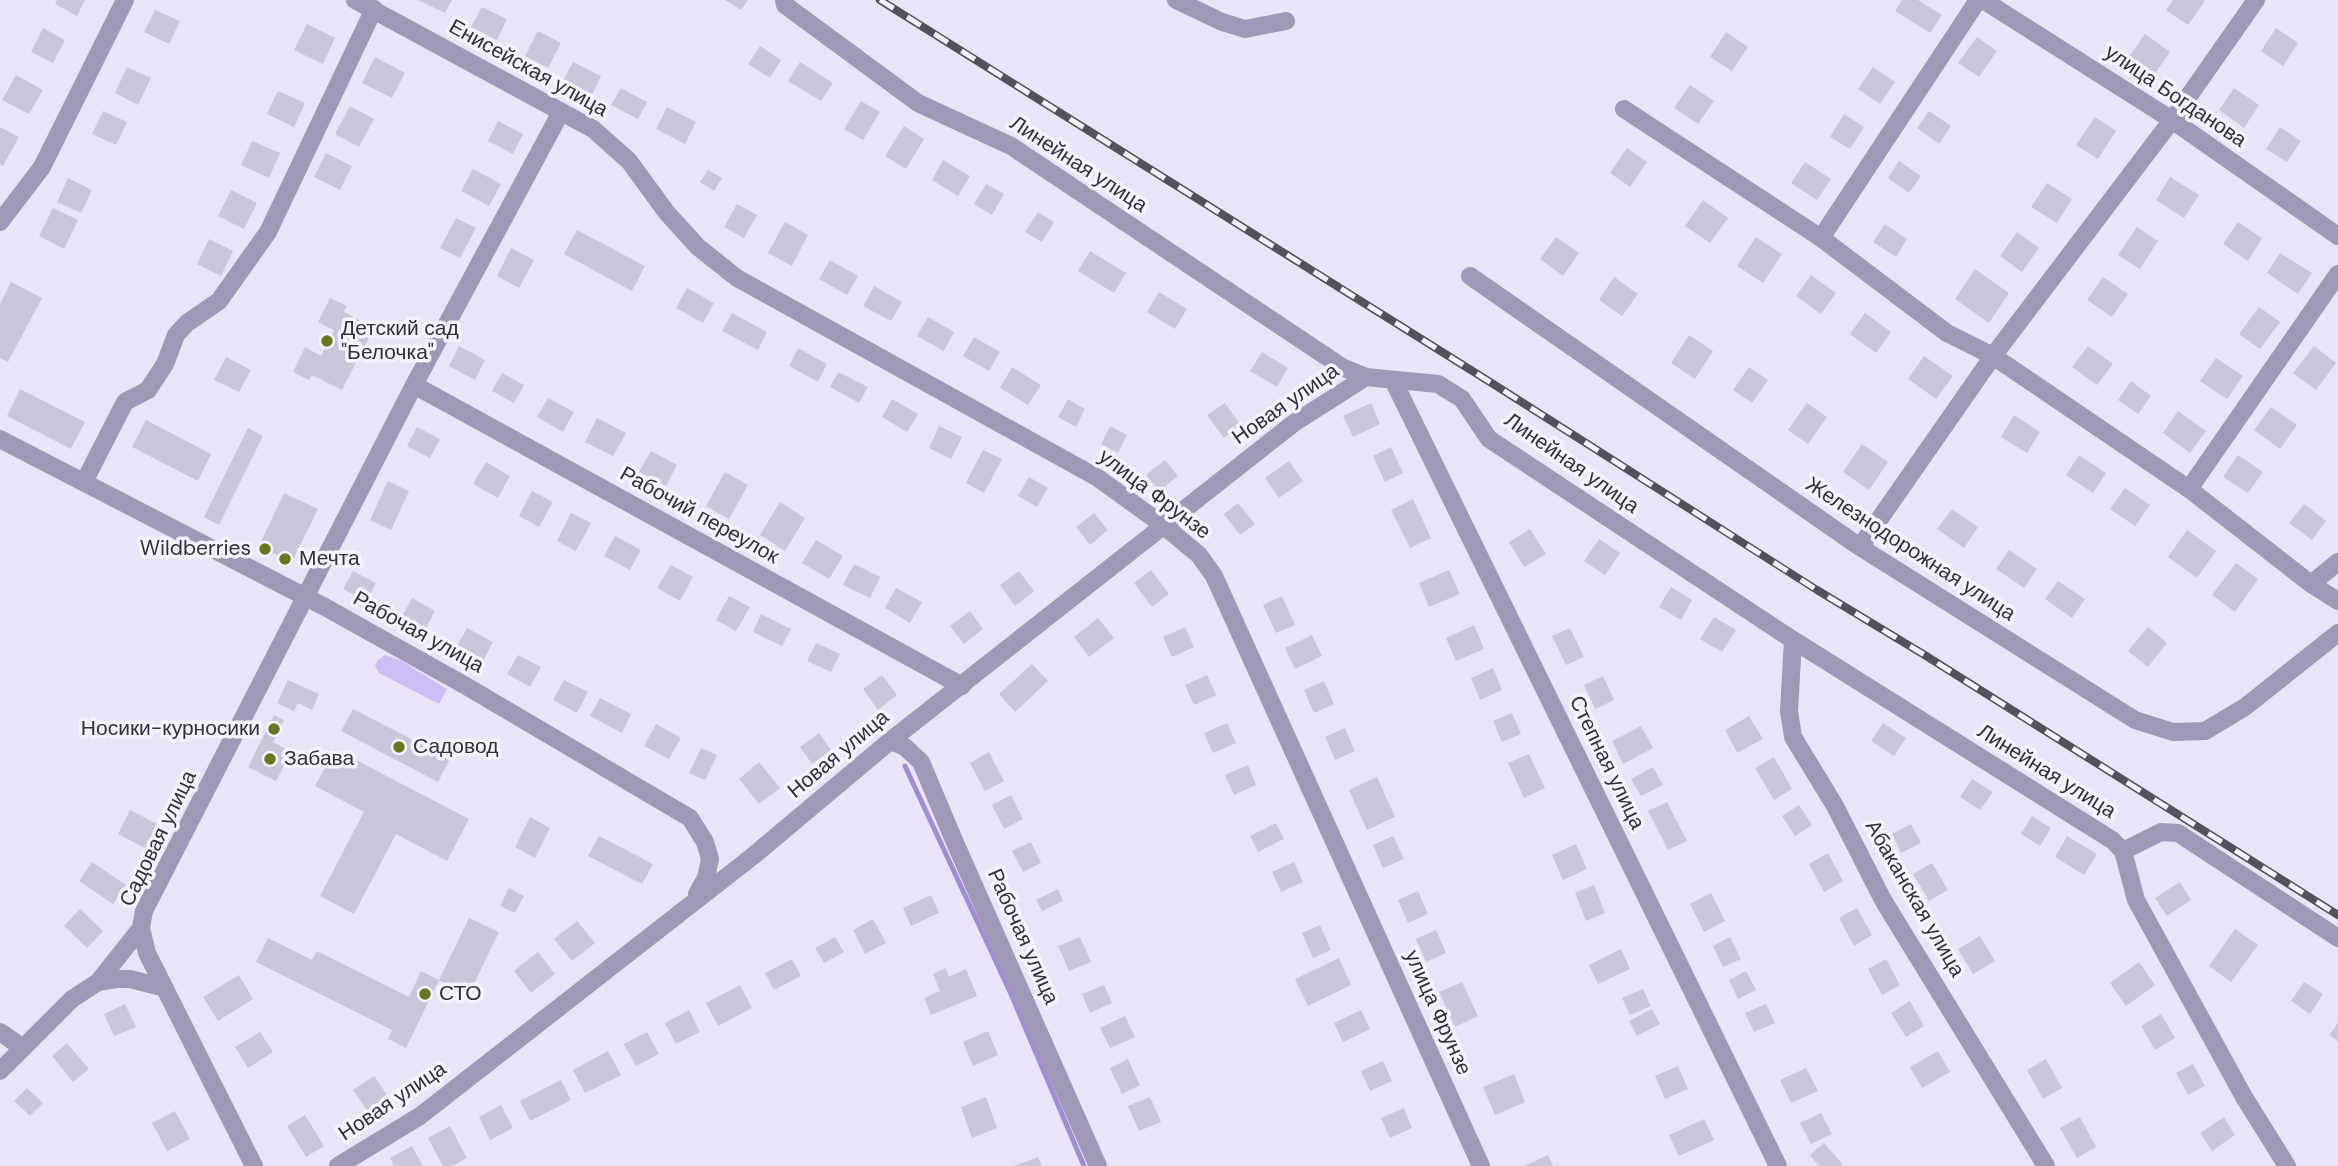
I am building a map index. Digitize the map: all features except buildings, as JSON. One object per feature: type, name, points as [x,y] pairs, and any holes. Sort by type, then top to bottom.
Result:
[{"type":"street","points":[[0,222],[42,167],[125,0]]},
{"type":"street","name":"Енисейская улица","points":[[355,0],[605,138]]},
{"type":"street","name":"Линейная улица","points":[[784,0],[785,5],[918,103],[1012,146],[1342,367],[1366,377],[1438,384],[1462,399],[1489,439],[1793,640],[2112,840],[2123,851]]},
{"type":"street","points":[[1176,0],[1222,22],[1245,29],[1286,21]]},
{"type":"street","points":[[1821,238],[1981,0]]},
{"type":"street","name":"улица Богданова","points":[[1981,0],[2172,120],[2338,236]]},
{"type":"street","points":[[1860,547],[1993,356],[2172,120],[2256,0]]},
{"type":"street","points":[[84,482],[125,402],[148,390],[164,364],[176,335],[187,323],[219,301],[268,232],[374,9]]},
{"type":"street","points":[[1624,109],[1821,238],[1947,333],[1993,356],[2189,489],[2311,584],[2338,601]]},
{"type":"street","name":"Садовая улица","points":[[254,1166],[147,953],[141,928],[144,911],[414,385],[561,112]]},
{"type":"street","name":"улица Фрунзе","points":[[605,138],[629,161],[667,213],[698,247],[737,278],[1098,478],[1199,555],[1214,576],[1481,1166]]},
{"type":"street","points":[[2189,489],[2338,274]]},
{"type":"street","name":"Железнодорожная улица","points":[[1470,276],[1860,547],[2135,720],[2173,732],[2205,731],[2245,707],[2338,633]]},
{"type":"street","name":"Новая улица","points":[[338,1166],[420,1116],[753,856],[890,741],[1163,525],[1294,423],[1366,377]]},
{"type":"street","name":"Степная улица","points":[[1393,380],[1778,1166]]},
{"type":"street","name":"Рабочий переулок","points":[[414,385],[962,686]]},
{"type":"street","name":"Рабочая улица","points":[[0,439],[306,597],[466,686],[690,818],[705,842],[710,859],[706,878],[694,900]]},
{"type":"street","points":[[2311,584],[2338,562]]},
{"type":"street","name":"Абаканская улица","points":[[1793,640],[1789,711],[1793,737],[1835,806],[1883,900],[2046,1166]]},
{"type":"street","name":"Рабочая улица","points":[[890,741],[905,747],[921,762],[1098,1166]]},
{"type":"street","points":[[2287,1166],[2244,1097],[2136,900],[2123,851],[2161,832],[2178,833],[2338,938]]},
{"type":"street","points":[[0,1071],[72,999],[97,982],[141,928]]},
{"type":"street","points":[[97,982],[130,979],[164,988]]},
{"type":"street","points":[[0,1032],[23,1048]]},
{"type":"shaded area","points":[[385,655],[400,660],[447,689],[439,704],[379,673],[375,666]]},
{"type":"waterway","points":[[905,766],[1011,994],[1084,1166]]},
{"type":"railway","points":[[880,0],[2338,915]]},
{"type":"place","name":"Детский сад \"Белочка\"","points":[[327,341]]},
{"type":"place","name":"Wildberries","points":[[265,549]]},
{"type":"place","name":"Мечта","points":[[285,559]]},
{"type":"place","name":"Носики-курносики","points":[[274,729]]},
{"type":"place","name":"Садовод","points":[[399,747]]},
{"type":"place","name":"Забава","points":[[270,759]]},
{"type":"place","name":"СТО","points":[[425,994]]}]
